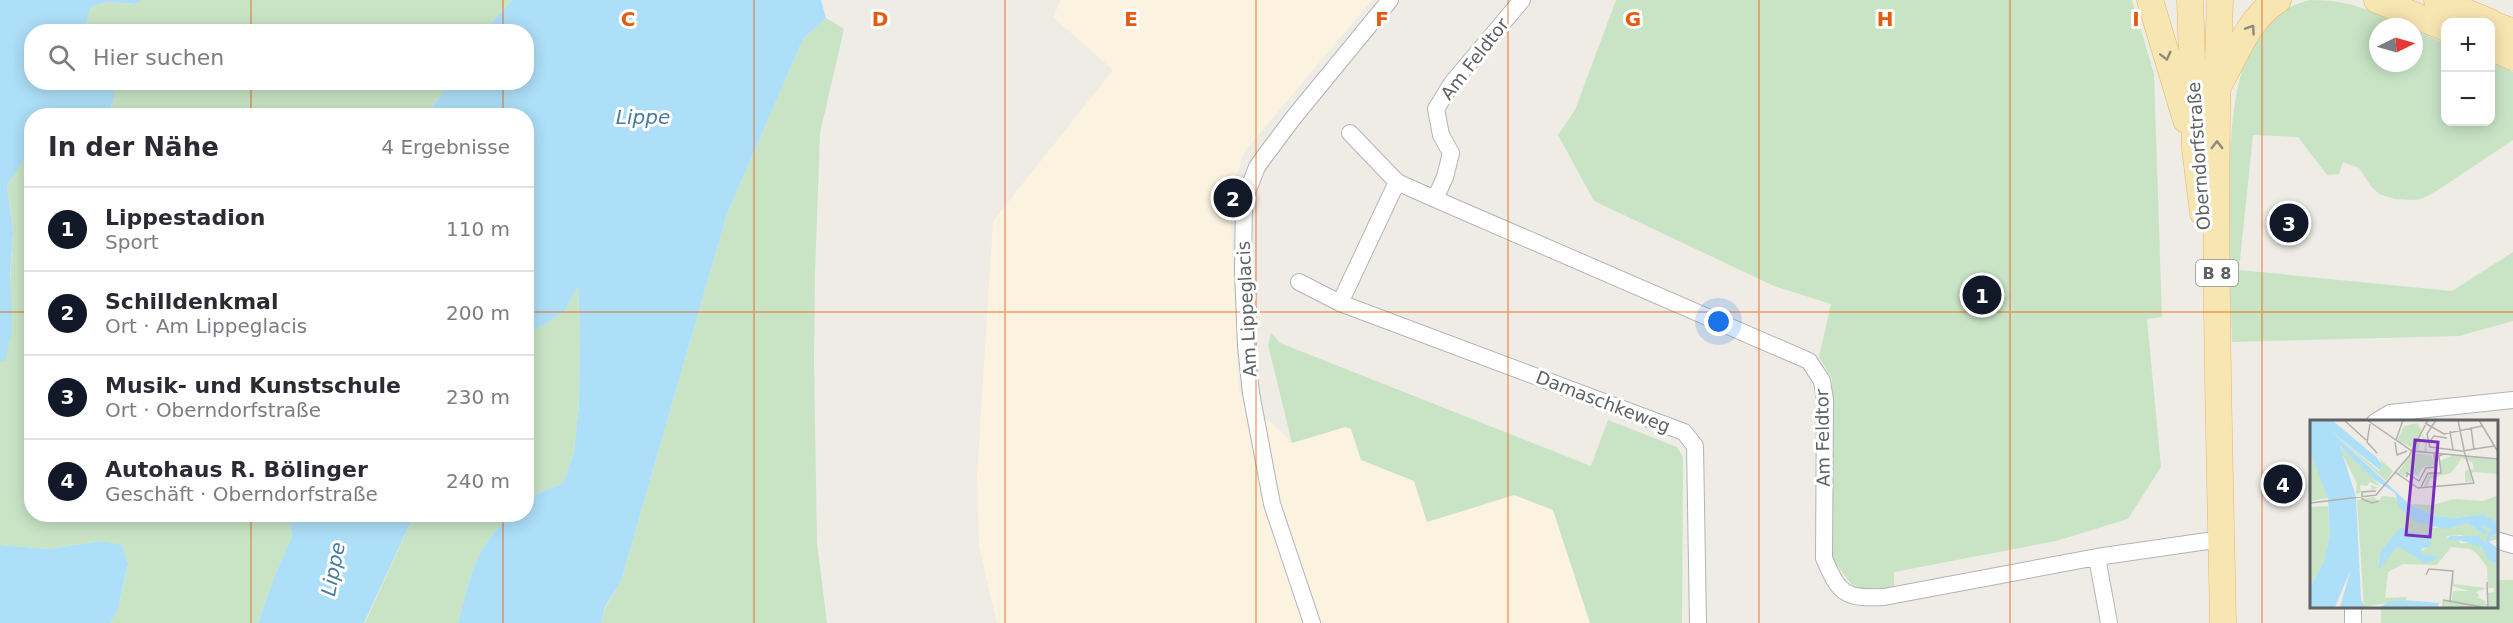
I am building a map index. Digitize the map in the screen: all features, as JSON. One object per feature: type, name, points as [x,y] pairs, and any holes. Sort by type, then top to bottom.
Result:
[{"type":"main road","name":"B 8","points":[[2150,0],[2195,149]]},
{"type":"main road","name":"Oberndorfstraße","points":[[2190,0],[2195,149],[2204,219],[2219,455]]},
{"type":"main road","name":"Oberndorfstraße","points":[[2220,0],[2217,91],[2219,455],[2223,623]]},
{"type":"main road","points":[[2217,91],[2248,32],[2268,6],[2278,0]]},
{"type":"main road","points":[[2377,0],[2441,26]]},
{"type":"main road","points":[[2437,0],[2478,18]]},
{"type":"main road","points":[[2495,25],[2513,32]]},
{"type":"main road","points":[[2495,49],[2513,57]]},
{"type":"street","name":"Am Lippeglacis","points":[[1312,623],[1272,504],[1251,393],[1244,291],[1244,200],[1257,167],[1288,125],[1390,0]]},
{"type":"street","name":"Am Feldtor","points":[[1522,0],[1452,83],[1436,109],[1441,135],[1451,153],[1445,177],[1435,200],[1809,361],[1822,381],[1825,400],[1824,558],[1833,579],[1844,592],[1858,598],[1884,597],[2097,557],[2221,538]]},
{"type":"street","points":[[1350,133],[1397,182],[1435,200]]},
{"type":"street","points":[[1340,303],[1397,182]]},
{"type":"street","name":"Damaschkeweg","points":[[1299,282],[1340,303],[1684,432],[1695,446],[1698,623]]},
{"type":"street","points":[[2378,420],[2390,413],[2513,400]]},
{"type":"street","points":[[2498,541],[2513,545]]},
{"type":"street","points":[[2097,557],[2109,623]]},
{"type":"shaded area","points":[[1061,0],[1372,0],[1244,152],[1230,198],[1239,392],[1292,443],[1346,427],[1351,429],[1361,460],[1414,481],[1427,522],[1514,495],[1553,510],[1590,623],[997,623],[979,547],[977,476],[993,221],[1113,70],[1053,17]]},
{"type":"green space","points":[[142,0],[512,0],[490,24],[86,24],[91,7],[106,2],[136,4]]},
{"type":"green space","points":[[1616,0],[2132,0],[2154,74],[2162,317],[2147,319],[2161,467],[2128,519],[2056,541],[1894,572],[1894,587],[1870,591],[1851,584],[1832,558],[1832,379],[1819,357],[1831,304],[1774,286],[1594,201],[1558,135],[1575,110]]},
{"type":"green space","points":[[2310,0],[2338,2],[2387,18],[2369,18],[2369,72],[2423,72],[2423,34],[2441,41],[2441,126],[2495,126],[2495,64],[2513,72],[2513,140],[2438,190],[2415,200],[2395,199],[2379,194],[2359,168],[2343,162],[2339,174],[2327,175],[2298,137],[2253,135],[2239,270],[2452,291],[2513,252],[2513,321],[2459,336],[2232,342],[2228,224],[2229,177],[2238,89],[2248,53],[2263,27],[2273,17]]},
{"type":"green space","points":[[826,18],[844,29],[820,133],[815,273],[817,543],[827,623],[601,623],[605,608],[621,581],[727,214],[803,39]]},
{"type":"green space","points":[[113,90],[445,90],[431,108],[111,108]]},
{"type":"green space","points":[[24,160],[24,522],[290,522],[292,537],[276,572],[258,623],[110,623],[117,612],[128,566],[101,541],[49,549],[0,545],[0,361],[5,360],[13,233],[7,185]]},
{"type":"green space","points":[[578,285],[579,404],[574,452],[563,483],[534,496],[534,331],[564,312]]},
{"type":"green space","points":[[1271,333],[1280,343],[1591,466],[1608,420],[1677,447],[1683,457],[1682,623],[1590,623],[1553,510],[1514,495],[1427,522],[1414,481],[1361,460],[1351,429],[1345,427],[1292,443],[1268,345]]},
{"type":"green space","points":[[411,522],[504,522],[489,539],[475,564],[458,623],[365,623]]},
{"type":"green space","points":[[2498,580],[2513,580],[2513,623],[2381,623],[2381,608],[2498,608]]},
{"type":"water","points":[[0,0],[142,0],[136,4],[106,2],[91,7],[86,24],[24,24],[24,90],[114,90],[114,95],[111,108],[24,108],[24,160],[7,185],[13,233],[10,275],[12,331],[5,361],[0,361]]},
{"type":"water","name":"Lippe","points":[[512,0],[821,0],[826,18],[803,39],[727,214],[621,581],[605,607],[601,623],[458,623],[475,564],[489,539],[504,522],[534,522],[534,496],[563,483],[574,452],[579,404],[578,286],[564,312],[534,331],[534,108],[431,108],[445,90],[534,90],[534,24],[490,24]]},
{"type":"water","name":"Lippe","points":[[290,522],[411,522],[364,623],[258,623],[276,572],[292,537]]},
{"type":"water","points":[[101,541],[122,545],[128,565],[117,612],[110,623],[0,623],[0,545],[49,549]]},
{"type":"place","name":"Schilldenkmal","points":[[1233,198]]},
{"type":"place","name":"Musik- und Kunstschule","points":[[2289,223]]},
{"type":"place","name":"Lippestadion","points":[[1982,295]]},
{"type":"place","name":"Autohaus R. Bölinger","points":[[2283,484]]}]
